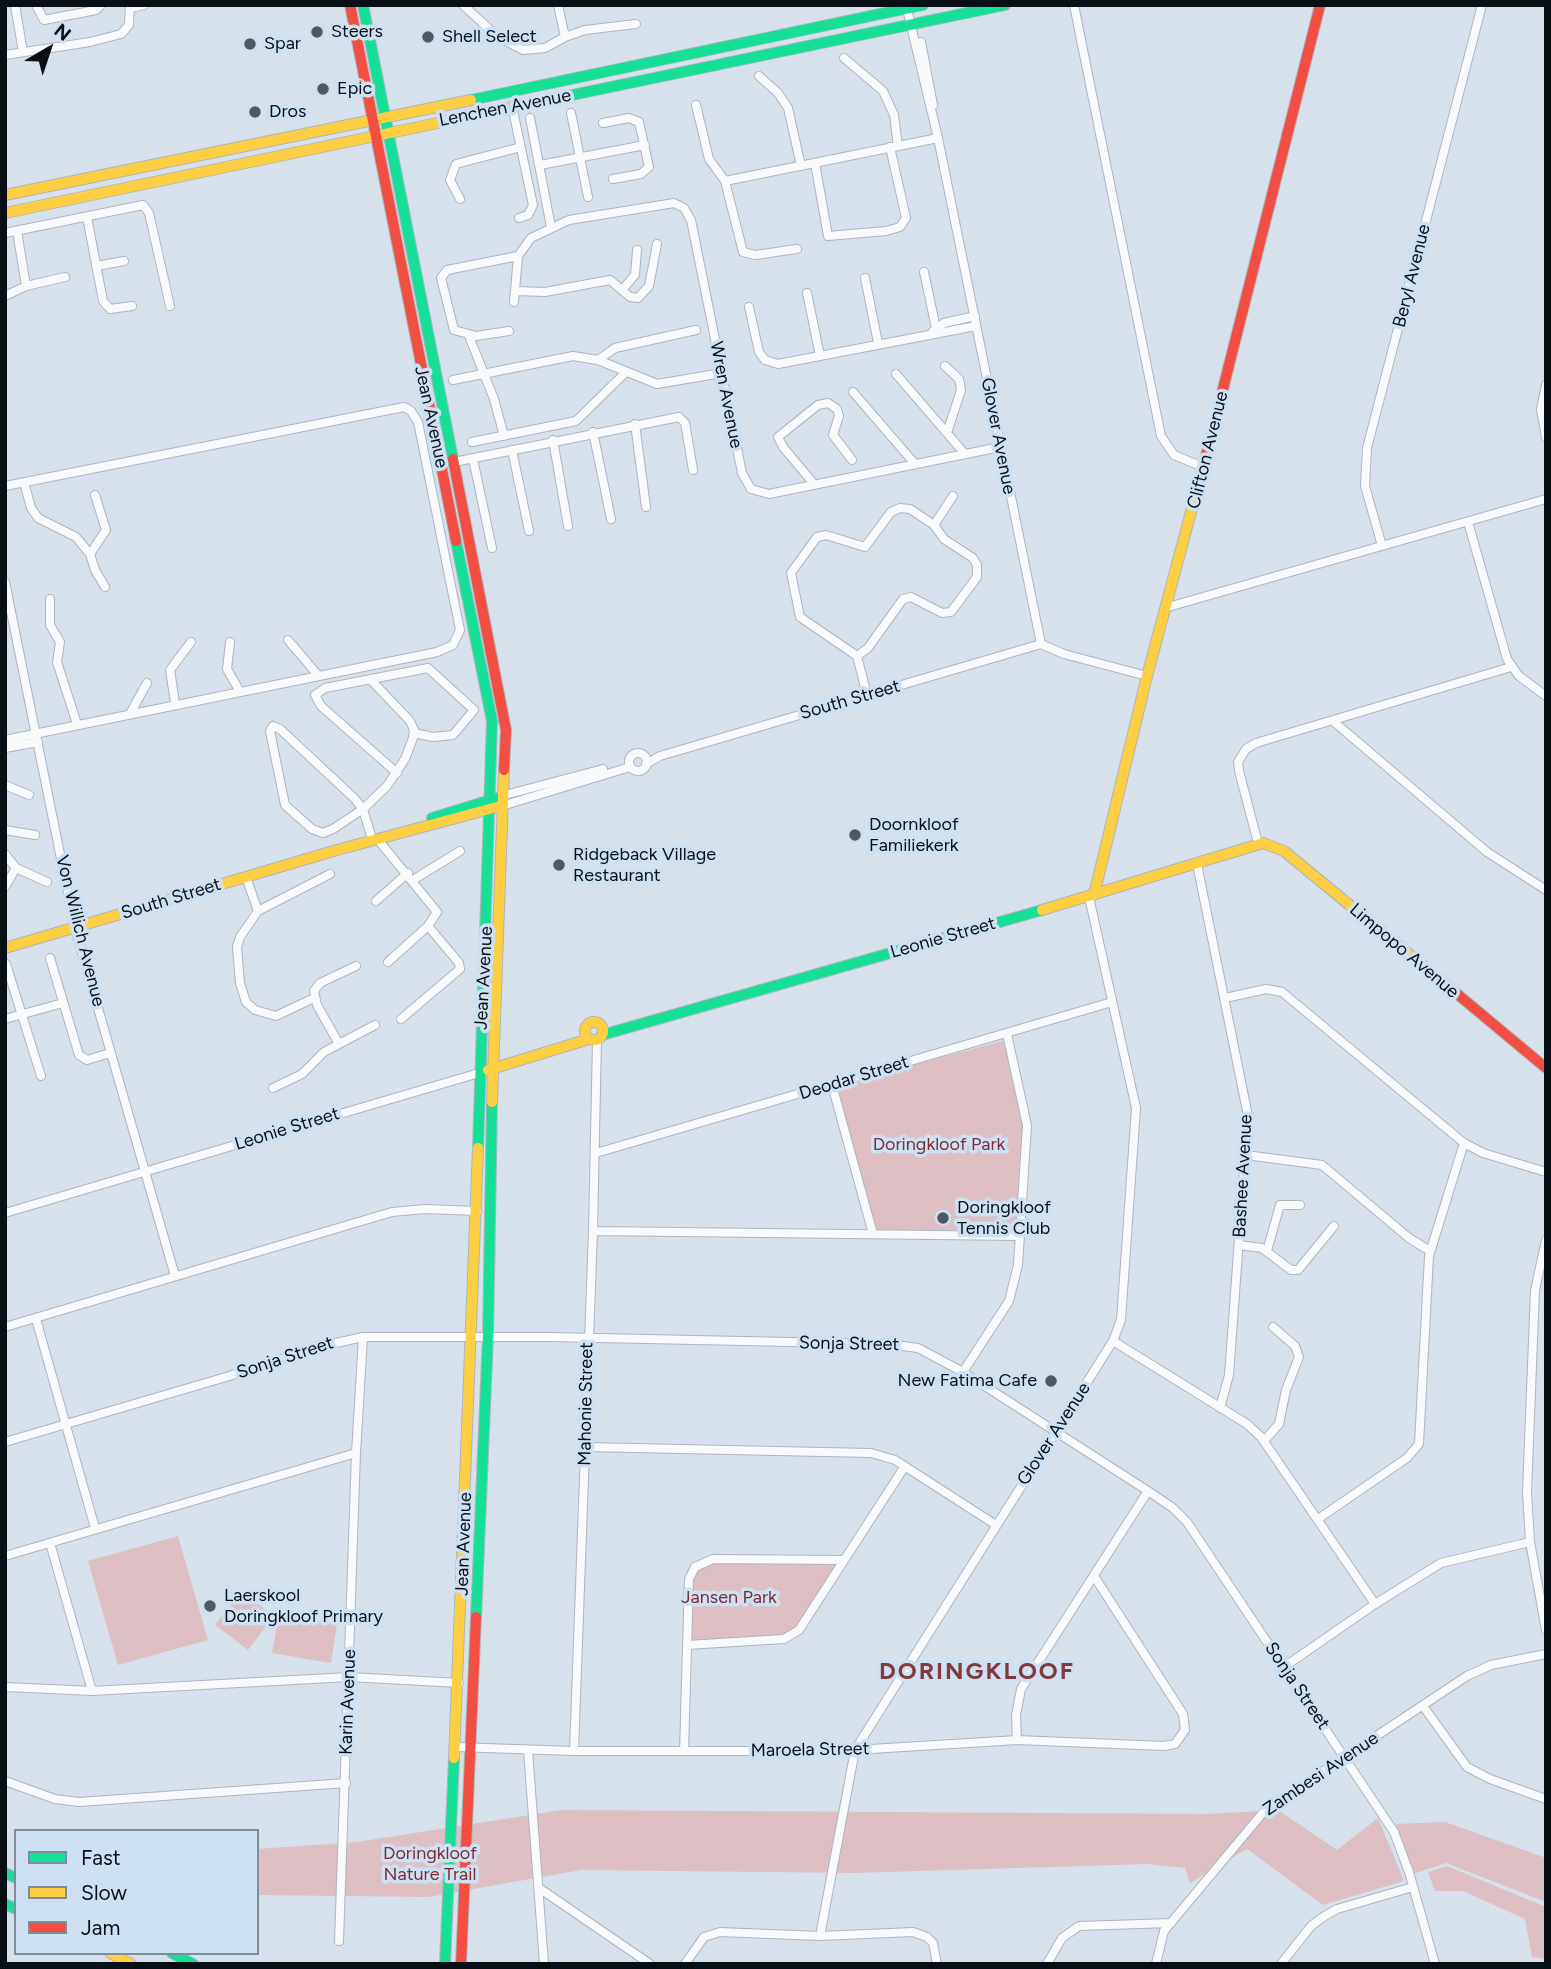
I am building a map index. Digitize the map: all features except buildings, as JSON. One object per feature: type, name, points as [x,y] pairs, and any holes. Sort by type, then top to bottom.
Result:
[{"type":"main road","name":"Jean Avenue","points":[[349,5],[398,258],[484,641],[505,718],[505,800],[492,1069],[488,1336],[461,1964]]},
{"type":"main road","name":"Jean Avenue","points":[[363,5],[453,462],[484,641],[492,721],[460,1670],[445,1964]]},
{"type":"main road","name":"Lenchen Avenue","points":[[5,213],[1005,5]]},
{"type":"main road","name":"Clifton Avenue","points":[[1092,896],[1320,5]]},
{"type":"main road","name":"Lenchen Avenue","points":[[5,195],[372,121],[912,6]]},
{"type":"main road","points":[[398,258],[406,251],[401,226],[404,215]]},
{"type":"main road","name":"South Street","points":[[5,948],[505,800]]},
{"type":"main road","name":"Leonie Street","points":[[479,1073],[596,1035],[1092,896],[1258,843]]},
{"type":"main road","name":"Limpopo Avenue","points":[[1258,843],[1270,844],[1284,851],[1546,1068]]},
{"type":"main road","points":[[1099,870],[1108,882],[1120,886]]},
{"type":"main road","name":"Leonie Street","points":[[568,1044],[591,1022],[596,1035]]},
{"type":"main road","points":[[475,1251],[482,1247],[484,1204],[490,1193]]},
{"type":"main road","points":[[461,1609],[470,1603],[473,1557],[479,1548]]},
{"type":"main road","points":[[453,1809],[458,1795],[462,1762],[471,1747]]},
{"type":"main road","points":[[114,1955],[131,1964]]},
{"type":"main road","points":[[176,1955],[193,1964]]},
{"type":"street","points":[[15,5],[23,52]]},
{"type":"street","points":[[36,5],[44,20],[101,5]]},
{"type":"street","points":[[5,55],[90,43],[121,34],[129,24],[131,7],[144,5]]},
{"type":"street","points":[[463,5],[477,21],[506,43],[523,50],[545,48],[584,30],[636,24]]},
{"type":"street","points":[[558,5],[565,37]]},
{"type":"street","points":[[1074,5],[1161,436],[1174,455],[1203,467]]},
{"type":"street","name":"Beryl Avenue","points":[[1382,546],[1366,486],[1367,448],[1482,5]]},
{"type":"street","name":"Glover Avenue","points":[[912,6],[913,25],[928,72],[934,118],[1041,644]]},
{"type":"street","points":[[815,163],[828,236],[886,231],[900,227],[906,218],[894,146],[894,115],[883,91],[844,58]]},
{"type":"street","points":[[759,76],[788,108],[801,166]]},
{"type":"street","points":[[696,105],[709,159],[725,181],[743,252],[755,255],[797,249]]},
{"type":"street","points":[[512,106],[533,205],[528,215],[519,218]]},
{"type":"street","points":[[571,113],[588,197]]},
{"type":"street","points":[[530,118],[551,227]]},
{"type":"street","points":[[603,123],[636,120],[641,125],[645,145],[648,171],[613,179]]},
{"type":"street","points":[[725,181],[938,138]]},
{"type":"street","points":[[540,165],[645,145]]},
{"type":"street","points":[[460,199],[450,180],[456,164],[521,147]]},
{"type":"street","name":"Wren Avenue","points":[[517,256],[531,238],[551,227],[663,202],[674,202],[684,208],[695,234],[742,473],[748,486],[755,492],[769,494],[1000,446]]},
{"type":"street","points":[[5,233],[138,205],[146,206],[170,306]]},
{"type":"street","points":[[87,217],[106,306],[132,306]]},
{"type":"street","points":[[17,231],[26,286]]},
{"type":"street","points":[[515,291],[545,292],[610,280],[634,299],[646,293],[657,244]]},
{"type":"street","points":[[622,290],[635,275],[637,250]]},
{"type":"street","points":[[509,331],[469,336],[451,328],[441,275],[456,268],[517,256],[514,302]]},
{"type":"street","points":[[96,266],[124,261]]},
{"type":"street","points":[[925,272],[935,331]]},
{"type":"street","points":[[5,296],[26,286],[65,277]]},
{"type":"street","points":[[865,278],[878,343]]},
{"type":"street","points":[[807,293],[820,356]]},
{"type":"street","points":[[749,307],[757,346],[765,360],[784,363],[975,321]]},
{"type":"street","points":[[598,360],[615,348],[696,330]]},
{"type":"street","points":[[469,336],[504,436]]},
{"type":"street","points":[[453,380],[567,357],[598,360],[657,384],[722,373]]},
{"type":"street","points":[[946,366],[958,379],[961,390],[947,433]]},
{"type":"street","points":[[472,442],[576,421],[626,372]]},
{"type":"street","points":[[896,374],[965,454]]},
{"type":"street","points":[[1546,385],[1541,409],[1546,437]]},
{"type":"street","points":[[853,392],[915,464]]},
{"type":"street","points":[[814,484],[783,447],[778,437],[818,405],[828,403],[837,409],[839,416],[833,435],[852,460]]},
{"type":"street","points":[[5,486],[393,407],[411,411],[418,422],[459,636],[449,648],[437,652],[131,712],[77,724],[5,748]]},
{"type":"street","points":[[453,462],[593,432],[682,418],[693,470]]},
{"type":"street","points":[[635,424],[646,507]]},
{"type":"street","points":[[593,432],[611,519]]},
{"type":"street","points":[[553,440],[568,526]]},
{"type":"street","points":[[512,450],[528,531]]},
{"type":"street","points":[[473,459],[492,548]]},
{"type":"street","points":[[24,482],[38,518],[71,532],[90,555],[94,570],[105,587]]},
{"type":"street","points":[[90,555],[106,530],[95,495]]},
{"type":"street","points":[[934,525],[953,496]]},
{"type":"street","points":[[1168,607],[1546,499]]},
{"type":"street","points":[[857,656],[868,648],[903,599],[911,597],[936,611],[951,612],[974,583],[978,573],[976,562],[944,539],[934,525],[916,512],[900,508],[891,512],[865,547],[822,535],[812,541],[793,568],[791,582],[800,617],[857,656],[867,695]]},
{"type":"street","points":[[1468,522],[1511,667],[1546,696]]},
{"type":"street","name":"Von Willich Avenue","points":[[5,582],[75,928],[175,1276]]},
{"type":"street","points":[[50,599],[50,625],[60,642],[57,662],[77,724]]},
{"type":"street","points":[[288,640],[317,674]]},
{"type":"street","points":[[175,703],[170,670],[191,642]]},
{"type":"street","points":[[230,642],[227,669],[239,690]]},
{"type":"street","points":[[1041,644],[1064,654],[1147,676]]},
{"type":"street","name":"South Street","points":[[505,800],[629,764],[638,771],[660,756],[1041,644]]},
{"type":"street","points":[[397,773],[315,698],[325,688],[425,667],[474,708],[472,716],[453,735],[433,737],[414,733]]},
{"type":"street","points":[[1258,843],[1239,772],[1241,756],[1256,743],[1511,667]]},
{"type":"street","points":[[370,679],[410,721],[414,733],[397,773],[363,809],[323,833],[312,829],[295,817],[285,805],[272,746],[272,727],[280,729],[363,809],[375,838],[410,876],[437,912],[428,926],[388,962]]},
{"type":"street","points":[[131,712],[147,683]]},
{"type":"street","points":[[1333,722],[1487,852],[1546,890]]},
{"type":"street","points":[[5,740],[37,738]]},
{"type":"street","points":[[629,764],[635,753],[643,754],[646,764]]},
{"type":"street","name":"South Street","points":[[643,754],[660,756]]},
{"type":"street","points":[[5,785],[29,795]]},
{"type":"street","points":[[5,830],[35,835]]},
{"type":"street","points":[[376,901],[410,876],[460,851]]},
{"type":"street","points":[[5,853],[16,868],[47,881]]},
{"type":"street","name":"Bashee Avenue","points":[[1197,864],[1248,1109],[1229,1375],[1220,1408]]},
{"type":"street","points":[[5,887],[16,868]]},
{"type":"street","points":[[314,998],[271,1016],[255,1010],[246,1002],[238,970],[237,947],[240,937],[258,911],[330,874]]},
{"type":"street","points":[[246,877],[258,911]]},
{"type":"street","name":"Glover Avenue","points":[[820,1936],[855,1750],[1113,1341],[1121,1320],[1136,1119],[1092,896]]},
{"type":"street","points":[[401,1019],[460,969],[459,963],[428,926]]},
{"type":"street","points":[[50,958],[80,1058],[87,1060],[110,1052]]},
{"type":"street","points":[[6,964],[41,1076]]},
{"type":"street","points":[[338,1044],[314,998],[317,986],[356,966]]},
{"type":"street","points":[[1225,998],[1266,989],[1287,995],[1464,1143],[1483,1153],[1546,1172]]},
{"type":"street","name":"Deodar Street","points":[[596,1153],[1112,1002]]},
{"type":"street","points":[[5,1018],[22,1016],[63,1003]]},
{"type":"street","points":[[273,1088],[302,1074],[324,1052],[374,1025]]},
{"type":"street","points":[[963,1372],[1009,1301],[1018,1265],[1027,1125],[1007,1034]]},
{"type":"street","name":"Mahonie Street","points":[[574,1751],[586,1447],[587,1339],[596,1153],[596,1035]]},
{"type":"street","name":"Leonie Street","points":[[5,1213],[479,1073]]},
{"type":"street","points":[[832,1085],[873,1234]]},
{"type":"street","points":[[1318,1519],[1407,1458],[1419,1444],[1430,1251],[1464,1143]]},
{"type":"street","points":[[1246,1155],[1321,1165],[1409,1238],[1430,1251]]},
{"type":"street","points":[[1267,1251],[1280,1205],[1300,1205]]},
{"type":"street","points":[[5,1328],[393,1212],[425,1209],[477,1211]]},
{"type":"street","points":[[1239,1245],[1267,1251],[1291,1270],[1298,1270],[1334,1226]]},
{"type":"street","points":[[593,1231],[1019,1236]]},
{"type":"street","points":[[1546,1240],[1535,1290],[1527,1492],[1530,1542],[1546,1630]]},
{"type":"street","points":[[36,1319],[95,1528]]},
{"type":"street","points":[[1264,1441],[1279,1424],[1286,1390],[1299,1357],[1297,1349],[1273,1327]]},
{"type":"street","name":"Sonja Street","points":[[5,1442],[318,1347],[363,1337],[488,1336],[899,1345],[926,1351],[1148,1491],[1173,1508],[1187,1522],[1397,1838],[1435,1964]]},
{"type":"street","name":"Karin Avenue","points":[[339,1941],[356,1453],[363,1337]]},
{"type":"street","points":[[1113,1341],[1247,1424],[1264,1441],[1374,1604]]},
{"type":"street","points":[[586,1447],[871,1453],[905,1466],[996,1525]]},
{"type":"street","points":[[5,1556],[356,1453]]},
{"type":"street","points":[[687,1645],[791,1636],[803,1625],[905,1466]]},
{"type":"street","points":[[1017,1740],[1016,1715],[1021,1689],[1148,1491]]},
{"type":"street","points":[[1284,1667],[1374,1604],[1441,1563],[1530,1542]]},
{"type":"street","points":[[50,1543],[92,1691]]},
{"type":"street","points":[[684,1751],[691,1575],[697,1564],[713,1559],[844,1560]]},
{"type":"street","name":"Maroela Street","points":[[456,1747],[684,1751],[855,1750],[1017,1740],[1164,1746],[1175,1744],[1184,1735],[1183,1714],[1094,1576]]},
{"type":"street","name":"Zambesi Avenue","points":[[1156,1964],[1160,1939],[1171,1923],[1266,1809],[1480,1669],[1546,1654]]},
{"type":"street","points":[[435,1680],[460,1670]]},
{"type":"street","points":[[5,1687],[92,1691],[349,1677],[435,1680],[459,1684]]},
{"type":"street","points":[[1423,1706],[1467,1767],[1490,1779],[1546,1799]]},
{"type":"street","points":[[528,1750],[544,1964]]},
{"type":"street","points":[[5,1781],[54,1799],[79,1802],[346,1783]]},
{"type":"street","points":[[1282,1964],[1311,1926],[1323,1917],[1337,1909],[1413,1887]]},
{"type":"street","points":[[539,1888],[650,1964]]},
{"type":"street","points":[[1048,1964],[1062,1938],[1079,1926],[1171,1923]]},
{"type":"street","points":[[685,1964],[697,1943],[711,1933],[820,1936],[920,1933],[933,1943],[937,1964]]},
{"type":"green space","name":"Doringkloof Park","points":[[1006,1040],[1026,1126],[1019,1228],[877,1232],[835,1086]]},
{"type":"green space","points":[[178,1536],[208,1640],[118,1665],[88,1561]]},
{"type":"green space","name":"Jansen Park","points":[[703,1558],[839,1563],[797,1630],[782,1637],[688,1642],[691,1569]]},
{"type":"green space","points":[[241,1591],[274,1616],[248,1650],[215,1625]]},
{"type":"green space","points":[[279,1614],[337,1624],[331,1663],[272,1653]]},
{"type":"green space","name":"Doringkloof Nature Trail","points":[[562,1810],[1206,1814],[1278,1810],[1337,1850],[1378,1818],[1404,1881],[1323,1905],[1247,1849],[1190,1883],[1185,1868],[1148,1864],[854,1873],[581,1870],[428,1897],[259,1895],[259,1849],[357,1842]]},
{"type":"green space","points":[[1445,1822],[1546,1858],[1546,1902],[1446,1863],[1413,1874],[1396,1824]]},
{"type":"green space","points":[[1447,1866],[1546,1907],[1546,1959],[1532,1957],[1525,1919],[1463,1891],[1435,1891],[1428,1872]]},
{"type":"traffic: fast","points":[[363,5],[453,459]]},
{"type":"traffic: fast","points":[[471,100],[923,5]]},
{"type":"traffic: fast","points":[[553,99],[1005,5]]},
{"type":"traffic: fast","points":[[456,541],[492,721],[478,1148]]},
{"type":"traffic: fast","points":[[432,818],[497,798]]},
{"type":"traffic: fast","points":[[602,1035],[1042,910]]},
{"type":"traffic: fast","points":[[476,1617],[488,1336],[492,1102]]},
{"type":"traffic: fast","points":[[445,1964],[454,1758]]},
{"type":"traffic: fast","points":[[5,1873],[14,1877]]},
{"type":"traffic: fast","points":[[5,1904],[14,1908]]},
{"type":"traffic: fast","points":[[176,1955],[193,1964]]},
{"type":"traffic: slow","points":[[5,213],[553,99]]},
{"type":"traffic: slow","points":[[5,195],[471,100]]},
{"type":"traffic: slow","points":[[1094,895],[1147,676],[1206,456]]},
{"type":"traffic: slow","points":[[492,1102],[504,770]]},
{"type":"traffic: slow","points":[[5,948],[337,850],[497,807]]},
{"type":"traffic: slow","points":[[1042,910],[1263,843],[1284,851],[1450,988]]},
{"type":"traffic: slow","points":[[594,1022],[600,1025],[603,1031],[600,1037],[594,1040],[588,1037],[585,1031],[588,1025],[594,1022]]},
{"type":"traffic: slow","points":[[488,1070],[589,1039]]},
{"type":"traffic: slow","points":[[454,1758],[478,1148]]},
{"type":"traffic: slow","points":[[114,1955],[131,1964]]},
{"type":"traffic: jam","points":[[350,5],[456,541]]},
{"type":"traffic: jam","points":[[1206,456],[1320,5]]},
{"type":"traffic: jam","points":[[453,459],[506,730],[504,770]]},
{"type":"traffic: jam","points":[[1450,988],[1546,1068]]},
{"type":"traffic: jam","points":[[461,1964],[476,1617]]},
{"type":"place","name":"Steers","points":[[317,32]]},
{"type":"place","name":"Shell Select","points":[[428,37]]},
{"type":"place","name":"Spar","points":[[250,44]]},
{"type":"place","name":"Epic","points":[[323,89]]},
{"type":"place","name":"Dros","points":[[255,112]]},
{"type":"place","name":"Doornkloof Familiekerk","points":[[855,835]]},
{"type":"place","name":"Ridgeback Village Restaurant","points":[[559,865]]},
{"type":"place","name":"Doringkloof Tennis Club","points":[[943,1218]]},
{"type":"place","name":"New Fatima Cafe","points":[[1051,1381]]},
{"type":"place","name":"Laerskool Doringkloof Primary","points":[[210,1606]]},
{"type":"district","name":"DORINGKLOOF","points":[[977,1672]]}]
